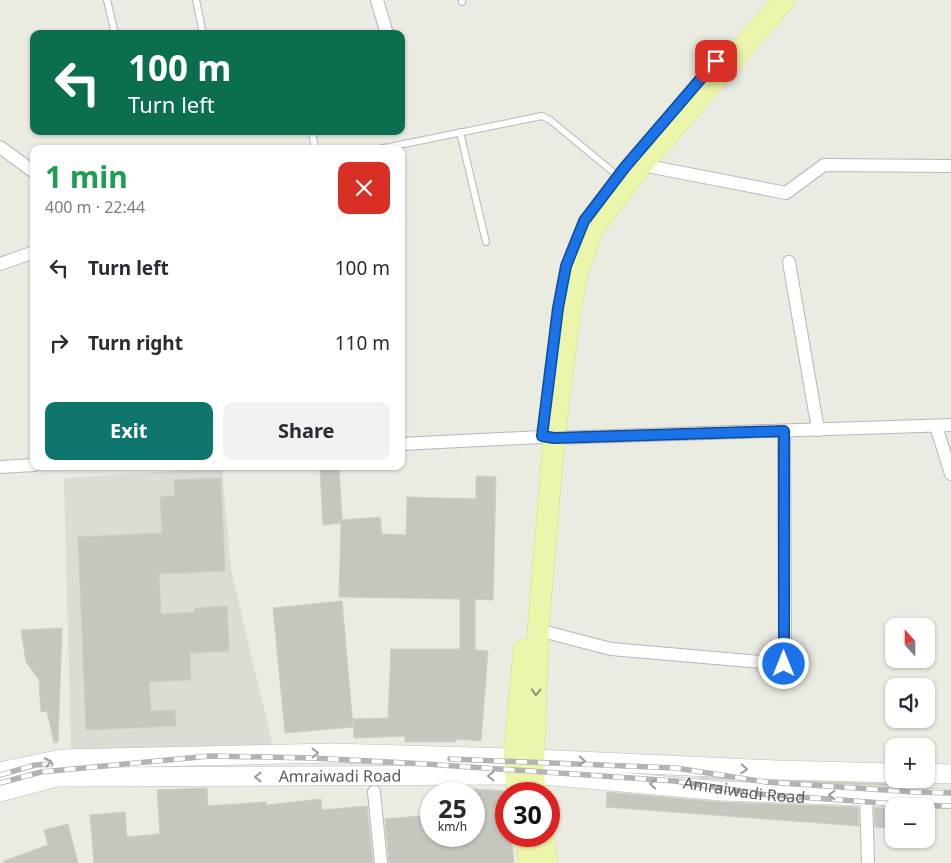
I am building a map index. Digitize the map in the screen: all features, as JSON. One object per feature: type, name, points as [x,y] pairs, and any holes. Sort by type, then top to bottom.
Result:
[{"type":"main road","points":[[525,776],[558,308],[566,266],[584,221],[618,176],[768,0]]},
{"type":"main road","points":[[525,776],[538,630],[548,437],[578,269],[594,227],[642,165],[784,0]]},
{"type":"main road","points":[[0,772],[62,759],[332,753],[525,776],[776,770],[885,773]]},
{"type":"main road","points":[[935,774],[951,774]]},
{"type":"main road","name":"Amraiwadi Road","points":[[0,792],[56,778],[525,776],[721,791],[951,799]]},
{"type":"main road","points":[[527,847],[530,863]]},
{"type":"main road","points":[[545,847],[547,863]]},
{"type":"street","points":[[377,0],[386,30]]},
{"type":"street","points":[[3,153],[30,170]]},
{"type":"street","points":[[642,165],[786,193],[824,165],[951,166]]},
{"type":"street","points":[[0,264],[30,253]]},
{"type":"street","points":[[789,262],[818,430]]},
{"type":"street","points":[[405,444],[548,437],[951,425]]},
{"type":"street","points":[[936,426],[951,474]]},
{"type":"street","points":[[538,630],[610,649],[784,664],[784,431]]},
{"type":"street","points":[[0,467],[30,465]]},
{"type":"street","points":[[374,792],[381,863]]},
{"type":"street","points":[[866,796],[868,863]]},
{"type":"lane","points":[[107,0],[114,30]]},
{"type":"lane","points":[[196,0],[203,30]]},
{"type":"lane","points":[[399,145],[542,116],[550,120],[618,176]]},
{"type":"lane","points":[[460,132],[486,242]]},
{"type":"shaded area","points":[[190,470],[222,470],[231,570],[273,747],[71,753],[64,478]]},
{"type":"building","points":[[320,470],[339,470],[342,520],[380,517],[382,534],[406,535],[407,497],[476,499],[476,476],[496,477],[493,600],[475,599],[475,650],[488,651],[481,741],[456,739],[456,742],[405,742],[405,736],[354,738],[353,719],[388,718],[391,649],[460,649],[460,599],[339,597],[341,523],[323,525]]},
{"type":"building","points":[[221,478],[225,571],[159,574],[161,614],[195,612],[194,608],[227,606],[229,651],[190,653],[191,680],[149,682],[151,711],[175,710],[176,726],[86,730],[78,537],[162,533],[160,497],[175,496],[174,480]]},
{"type":"building","points":[[342,601],[353,727],[285,733],[273,608]]},
{"type":"building","points":[[62,628],[58,742],[54,743],[47,711],[41,712],[39,680],[26,662],[21,630]]},
{"type":"building","points":[[699,778],[885,784],[885,785]]},
{"type":"building","points":[[207,788],[208,806],[266,802],[267,805],[321,799],[322,810],[367,806],[373,863],[94,863],[90,815],[125,812],[127,837],[160,834],[157,790]]},
{"type":"building","points":[[485,790],[495,790],[495,847],[512,847],[514,863],[389,863],[385,819],[420,816],[420,847],[485,847]]},
{"type":"building","points":[[607,792],[720,802],[858,807],[859,826],[606,807]]},
{"type":"building","points":[[874,808],[885,808],[885,828],[875,827]]},
{"type":"building","points":[[68,824],[78,863],[4,863],[4,861],[48,845],[44,830]]},
{"type":"railway","points":[[0,783],[41,772],[210,756],[312,758],[675,781],[760,794],[910,805],[951,806]]},
{"type":"railway","points":[[450,759],[676,768],[766,782],[951,793]]},
{"type":"railway","points":[[0,775],[35,765],[51,764]]},
{"type":"route","points":[[716,61],[625,167],[584,221],[566,266],[558,308],[542,436],[554,438],[784,431],[784,664]]}]
